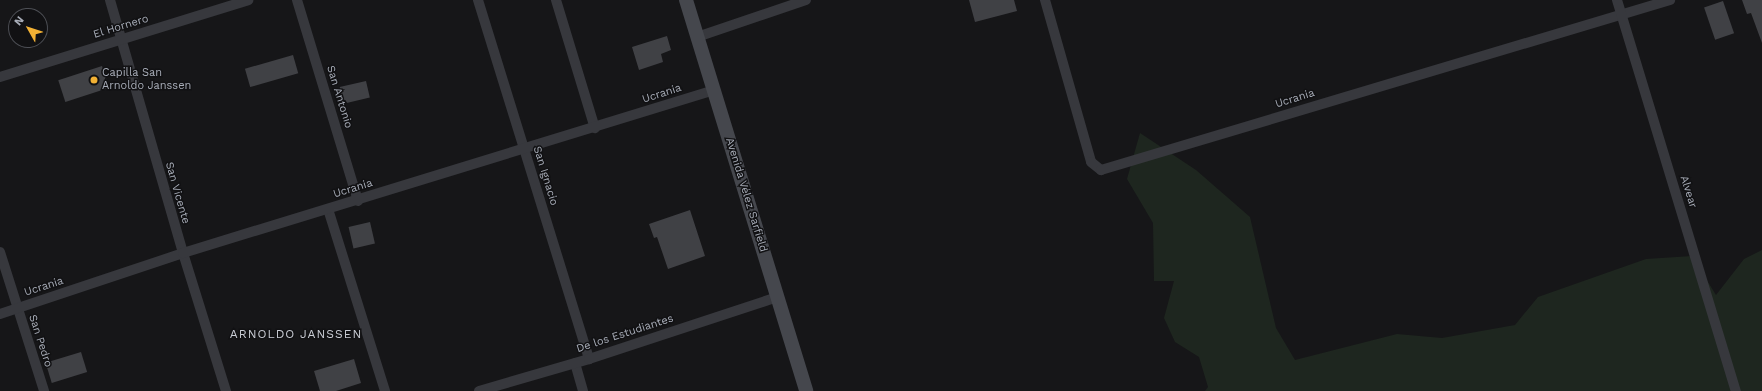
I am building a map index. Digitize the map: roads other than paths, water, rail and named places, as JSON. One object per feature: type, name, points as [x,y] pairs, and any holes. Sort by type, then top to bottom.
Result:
[{"type":"main road","name":"Avenida Vélez Sarfield","points":[[686,0],[806,391]]},
{"type":"street","name":"San Vicente","points":[[110,0],[120,40],[183,253],[226,391]]},
{"type":"street","name":"El Hornero","points":[[0,77],[248,0]]},
{"type":"street","name":"San Antonio","points":[[297,0],[358,201]]},
{"type":"street","name":"San Ignacio","points":[[478,0],[589,359]]},
{"type":"street","points":[[556,0],[595,128]]},
{"type":"street","points":[[698,37],[806,0]]},
{"type":"street","name":"Ucrania","points":[[1045,0],[1091,162],[1101,170],[1621,13],[1670,0]]},
{"type":"street","name":"Alvear","points":[[1617,0],[1736,391]]},
{"type":"street","name":"Ucrania","points":[[0,314],[183,253],[358,201],[714,90]]},
{"type":"street","points":[[328,209],[385,391]]},
{"type":"street","name":"San Pedro","points":[[0,252],[44,391]]},
{"type":"street","name":"De los Estudiantes","points":[[479,391],[574,364],[778,297]]},
{"type":"street","points":[[574,364],[583,391]]},
{"type":"place","name":"Capilla San Arnoldo Janssen","points":[[94,80]]},
{"type":"district","name":"ARNOLDO JANSSEN","points":[[296,335]]}]
